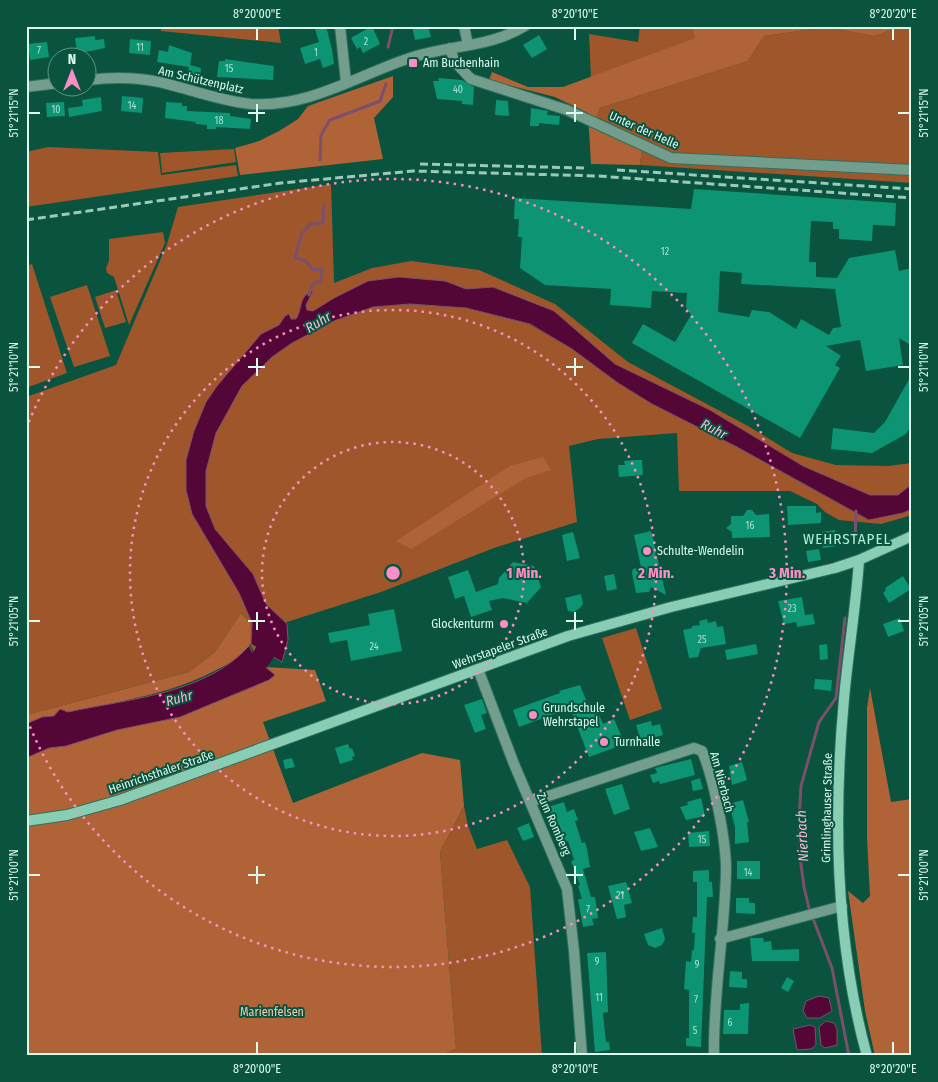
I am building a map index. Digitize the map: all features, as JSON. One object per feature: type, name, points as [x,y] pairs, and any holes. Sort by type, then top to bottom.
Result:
[{"type":"main road","name":"Wehrstapeler Straße","points":[[300,735],[524,651],[620,620],[860,560],[912,536]]},
{"type":"main road","name":"Grimlinghauser Straße","points":[[860,560],[844,699],[837,825],[842,906],[850,982],[867,1056]]},
{"type":"main road","name":"Heinrichsthaler Straße","points":[[26,821],[67,814],[120,800],[300,735]]},
{"type":"street","points":[[340,26],[346,82]]},
{"type":"street","points":[[464,26],[468,45]]},
{"type":"street","name":"Am Schützenplatz","points":[[98,79],[141,79],[239,102],[268,104],[314,97],[346,82],[412,57],[450,48],[492,42],[526,26]]},
{"type":"street","name":"Unter der Helle","points":[[450,48],[454,61],[471,79],[567,110],[671,158],[912,170]]},
{"type":"street","points":[[26,86],[48,84]]},
{"type":"street","name":"Zum Romberg","points":[[478,669],[530,802],[567,889],[574,950],[582,1056]]},
{"type":"street","name":"Am Nierbach","points":[[530,802],[688,750],[700,749],[706,762],[725,850],[726,871],[720,939],[714,1056]]},
{"type":"street","points":[[720,939],[842,906]]},
{"type":"shaded area","points":[[161,26],[278,26],[281,43],[161,31]]},
{"type":"shaded area","points":[[640,26],[692,26],[696,38],[591,78],[589,34],[638,42]]},
{"type":"shaded area","points":[[903,26],[912,26],[912,169],[676,157],[595,116],[600,108],[748,61],[764,36],[827,27],[874,36]]},
{"type":"shaded area","points":[[48,147],[158,152],[161,175],[236,165],[238,176],[26,207],[26,152]]},
{"type":"shaded area","points":[[642,148],[671,162],[912,172],[912,183],[640,165]]},
{"type":"shaded area","points":[[234,149],[236,162],[162,173],[160,153]]},
{"type":"shaded area","points":[[331,184],[334,283],[372,268],[411,261],[479,270],[555,304],[628,362],[748,426],[792,453],[836,465],[888,466],[912,463],[912,484],[898,495],[870,495],[803,466],[710,410],[615,364],[554,311],[493,287],[466,289],[445,281],[399,277],[368,281],[334,321],[373,307],[410,304],[467,308],[529,324],[572,349],[618,383],[652,404],[737,447],[868,520],[903,513],[912,509],[912,515],[881,524],[839,520],[825,512],[817,504],[790,491],[679,491],[677,433],[598,439],[569,446],[577,522],[494,548],[381,592],[265,629],[257,657],[250,644],[250,623],[241,613],[215,652],[189,672],[26,715],[26,397],[116,365],[167,244],[178,207]]},
{"type":"shaded area","points":[[163,232],[165,243],[129,325],[114,277],[107,273],[109,239]]},
{"type":"shaded area","points":[[32,264],[67,373],[26,388],[26,266]]},
{"type":"shaded area","points":[[87,285],[110,356],[74,367],[50,297]]},
{"type":"shaded area","points":[[116,290],[126,322],[105,328],[95,297]]},
{"type":"shaded area","points":[[636,628],[662,709],[630,720],[602,638]]},
{"type":"shaded area","points":[[464,806],[468,826],[477,849],[507,840],[530,887],[542,1056],[439,1056],[456,1049],[440,852]]},
{"type":"green space","points":[[692,26],[903,26],[874,36],[827,27],[764,36],[748,61],[600,108],[596,116],[642,148],[640,165],[591,164],[588,113],[555,97],[489,80],[492,72],[528,87],[563,87],[695,38]]},
{"type":"green space","points":[[393,76],[393,97],[374,118],[383,159],[240,175],[235,148],[259,141],[279,131],[298,119],[308,106]]},
{"type":"green space","points":[[543,457],[551,470],[526,478],[411,549],[396,541],[510,466]]},
{"type":"green space","points":[[241,613],[250,623],[250,644],[247,650],[226,665],[185,684],[147,696],[68,712],[60,709],[54,716],[42,717],[26,724],[26,715],[189,672],[215,652]]},
{"type":"green space","name":"Marienfelsen","points":[[265,667],[315,670],[326,701],[263,722],[293,803],[422,753],[460,760],[464,806],[440,852],[456,1049],[439,1056],[26,1056],[26,758],[49,748],[66,746],[116,730],[180,717],[269,680],[274,675]]},
{"type":"green space","points":[[870,688],[891,802],[912,799],[912,1056],[875,1056],[865,1011],[848,891],[863,903],[870,896],[867,838],[867,708]]},
{"type":"water","points":[[399,277],[445,281],[466,289],[493,287],[554,311],[615,364],[710,410],[803,466],[870,495],[898,495],[912,484],[912,509],[903,513],[869,520],[737,447],[652,404],[618,383],[572,349],[530,324],[466,308],[410,304],[373,307],[334,321],[292,343],[272,357],[242,386],[216,433],[206,471],[206,506],[215,529],[253,574],[266,604],[287,624],[288,640],[282,662],[251,644],[252,623],[239,593],[192,514],[186,490],[186,460],[194,431],[206,402],[217,386],[261,334],[279,325],[285,316],[289,314],[291,319],[296,319],[303,299],[308,293],[313,291],[306,305],[307,310],[313,311],[368,281]]},
{"type":"water","points":[[249,646],[256,659],[275,675],[269,680],[180,717],[117,730],[66,746],[49,748],[26,758],[26,724],[42,717],[54,716],[60,709],[68,712],[140,698],[189,685],[211,675],[231,662]]},
{"type":"water","points":[[819,996],[829,998],[832,1011],[820,1018],[807,1018],[803,1011],[806,1001]]},
{"type":"water","points":[[826,1021],[834,1023],[837,1029],[837,1045],[825,1048],[821,1045],[819,1027]]},
{"type":"water","points":[[810,1025],[815,1027],[816,1045],[811,1049],[797,1050],[793,1029]]},
{"type":"building","points":[[316,26],[326,26],[332,49],[334,64],[323,68],[320,59],[305,64],[300,48],[319,42],[315,29],[317,29]]},
{"type":"building","points":[[372,26],[380,44],[363,53],[360,47],[357,49],[351,38]]},
{"type":"building","points":[[412,26],[428,26],[431,37],[415,40]]},
{"type":"building","points":[[539,35],[547,49],[532,58],[523,45]]},
{"type":"building","points":[[95,36],[95,40],[104,39],[105,48],[76,48],[75,38]]},
{"type":"building","points":[[130,39],[151,41],[150,55],[129,53]]},
{"type":"building","points":[[47,42],[48,57],[30,60],[28,44]]},
{"type":"building","points":[[169,45],[192,53],[190,65],[201,68],[200,78],[187,75],[189,67],[157,62],[159,50],[168,52]]},
{"type":"building","points":[[225,59],[274,66],[273,80],[217,77],[219,61],[225,61]]},
{"type":"building","points":[[438,78],[462,80],[474,87],[473,105],[462,104],[462,101],[437,99],[433,81],[439,81]]},
{"type":"building","points":[[122,96],[143,98],[142,113],[121,111]]},
{"type":"building","points":[[101,97],[102,111],[69,117],[68,108],[83,106],[82,100]]},
{"type":"building","points":[[496,100],[508,101],[509,116],[495,115]]},
{"type":"building","points":[[64,102],[65,116],[47,117],[46,103]]},
{"type":"building","points":[[166,102],[182,103],[182,106],[187,106],[187,111],[230,113],[230,116],[251,119],[250,129],[216,127],[216,129],[207,129],[207,125],[195,124],[196,122],[165,118]]},
{"type":"building","points":[[531,108],[548,111],[547,115],[560,116],[559,125],[539,123],[539,126],[530,126]]},
{"type":"building","points":[[694,189],[896,203],[895,226],[873,225],[872,241],[839,239],[839,229],[833,229],[833,222],[811,221],[809,262],[816,262],[816,277],[837,278],[849,258],[895,250],[899,271],[912,268],[912,346],[899,338],[903,365],[866,371],[860,340],[826,346],[841,356],[835,365],[840,368],[800,438],[632,343],[643,324],[675,342],[691,315],[686,307],[687,293],[652,291],[651,308],[610,305],[611,289],[545,285],[520,268],[522,237],[518,237],[519,219],[514,219],[515,198],[691,209]],"holes":[[[720,271],[742,273],[741,284],[835,289],[841,327],[833,328],[829,335],[801,319],[796,329],[769,312],[752,310],[749,317],[718,312]]]},
{"type":"building","points":[[912,374],[912,424],[906,434],[872,453],[831,449],[833,428],[874,433],[885,422]]},
{"type":"building","points":[[642,460],[643,475],[619,477],[618,465],[625,465],[624,461]]},
{"type":"building","points":[[787,506],[816,506],[816,513],[821,512],[821,523],[788,525]]},
{"type":"building","points":[[747,510],[752,510],[756,515],[769,514],[770,537],[732,538],[732,532],[726,528],[731,524],[731,516],[743,516]]},
{"type":"building","points":[[835,530],[837,546],[823,548],[821,532]]},
{"type":"building","name":"Schulte-Wendelin","points":[[651,531],[666,595],[651,587],[649,592],[636,593],[632,573],[633,569],[641,567],[634,535]]},
{"type":"building","points":[[573,532],[580,558],[567,561],[562,535]]},
{"type":"building","points":[[819,549],[821,560],[808,562],[806,551]]},
{"type":"building","points":[[513,562],[534,566],[541,587],[527,603],[503,598],[489,601],[492,610],[471,617],[464,596],[455,599],[448,577],[468,570],[476,592],[498,584],[499,578]]},
{"type":"building","points":[[614,574],[617,589],[607,591],[604,576]]},
{"type":"building","points":[[903,576],[911,589],[889,603],[883,593],[886,590],[885,588]]},
{"type":"building","points":[[581,594],[583,604],[580,608],[574,612],[568,611],[565,598]]},
{"type":"building","points":[[802,597],[805,615],[813,614],[815,624],[797,627],[796,622],[784,624],[778,601]]},
{"type":"building","points":[[394,609],[402,651],[351,661],[347,640],[330,643],[328,633],[370,625],[368,614]]},
{"type":"building","points":[[900,618],[904,631],[888,637],[883,624]]},
{"type":"building","points":[[707,619],[708,623],[716,621],[717,627],[723,626],[726,644],[701,648],[698,657],[689,658],[683,630],[700,625],[699,621]]},
{"type":"building","points":[[756,644],[758,654],[727,660],[725,650]]},
{"type":"building","points":[[827,644],[828,659],[820,660],[819,645]]},
{"type":"building","points":[[815,679],[832,680],[831,691],[814,689]]},
{"type":"building","name":"Grundschule Wehrstapel","points":[[580,685],[590,710],[596,708],[603,724],[614,719],[625,744],[589,757],[570,708],[519,727],[513,710],[560,693],[559,691]]},
{"type":"building","points":[[482,699],[487,713],[481,715],[486,729],[475,733],[464,705]]},
{"type":"building","points":[[651,721],[652,726],[660,724],[663,735],[641,741],[636,725]]},
{"type":"building","points":[[348,744],[355,756],[352,757],[353,760],[340,764],[335,748]]},
{"type":"building","points":[[292,758],[295,767],[285,769],[283,760]]},
{"type":"building","points":[[691,759],[695,775],[660,784],[659,781],[653,783],[650,775],[657,773],[655,768]]},
{"type":"building","points":[[742,762],[747,780],[732,785],[729,766]]},
{"type":"building","points":[[700,778],[703,789],[693,791],[691,781]]},
{"type":"building","points":[[622,784],[630,809],[614,815],[605,789]]},
{"type":"building","points":[[701,798],[705,816],[686,820],[680,807],[688,805],[687,802]]},
{"type":"building","points":[[743,800],[749,822],[747,822],[749,842],[735,844],[735,827],[729,804]]},
{"type":"building","points":[[564,802],[567,812],[574,809],[578,820],[575,821],[582,843],[585,842],[587,849],[590,867],[583,869],[591,897],[595,897],[598,918],[592,919],[594,925],[583,927],[578,899],[582,899],[578,886],[580,885],[571,861],[574,860],[568,841],[558,844],[551,829],[555,828],[548,807]]},
{"type":"building","points":[[529,823],[534,837],[523,841],[517,828]]},
{"type":"building","points":[[650,828],[658,847],[641,851],[634,832]]},
{"type":"building","points":[[709,831],[710,846],[689,847],[688,833]]},
{"type":"building","points":[[737,861],[760,861],[760,879],[737,879]]},
{"type":"building","points":[[709,870],[709,882],[712,882],[713,897],[707,897],[701,1047],[686,1046],[686,1038],[689,1038],[689,990],[684,989],[686,961],[691,962],[692,950],[694,950],[695,933],[692,933],[693,917],[697,917],[697,882],[693,882],[693,871]]},
{"type":"building","points":[[626,882],[632,903],[624,905],[626,917],[617,919],[608,886]]},
{"type":"building","points":[[736,898],[749,898],[749,903],[755,903],[755,914],[736,913]]},
{"type":"building","points":[[662,928],[665,939],[662,945],[655,948],[648,945],[644,934]]},
{"type":"building","points":[[750,938],[763,938],[764,942],[771,941],[772,950],[799,949],[799,961],[752,961]]},
{"type":"building","points":[[606,952],[608,1012],[603,1013],[606,1042],[609,1042],[610,1050],[595,1052],[587,953]]},
{"type":"building","points":[[730,971],[742,972],[742,979],[747,979],[747,988],[729,987]]},
{"type":"building","points":[[787,977],[794,981],[788,992],[781,988]]},
{"type":"building","points":[[749,1003],[748,1034],[723,1034],[724,1010],[740,1010],[740,1004]]},
{"type":"waterway","points":[[388,47],[393,26]]},
{"type":"waterway","points":[[320,160],[321,135],[330,120],[380,101],[386,84]]},
{"type":"waterway","points":[[309,295],[312,285],[321,281],[322,269],[313,270],[306,261],[295,258],[301,235],[310,224],[323,223],[324,205]]},
{"type":"waterway","name":"Nierbach","points":[[855,542],[856,511]]},
{"type":"waterway","name":"Nierbach","points":[[845,618],[836,698],[819,722],[801,786],[799,820],[800,857],[804,887],[809,908],[832,968],[849,1056]]},
{"type":"waterway","name":"Ruhr","points":[[237,675],[251,667],[262,657],[267,644],[265,628]]},
{"type":"railway","points":[[420,164],[585,168]]},
{"type":"railway","points":[[617,170],[912,189]]},
{"type":"railway","points":[[26,220],[281,183],[413,171],[598,176],[912,198]]},
{"type":"place","name":"Am Buchenhain","points":[[413,63]]},
{"type":"place","name":"Schulte-Wendelin","points":[[647,551]]},
{"type":"place","name":"Glockenturm","points":[[504,624]]},
{"type":"place","name":"Grundschule Wehrstapel","points":[[533,715]]},
{"type":"place","name":"Turnhalle","points":[[604,742]]},
{"type":"district","name":"WEHRSTAPEL","points":[[847,539]]}]
